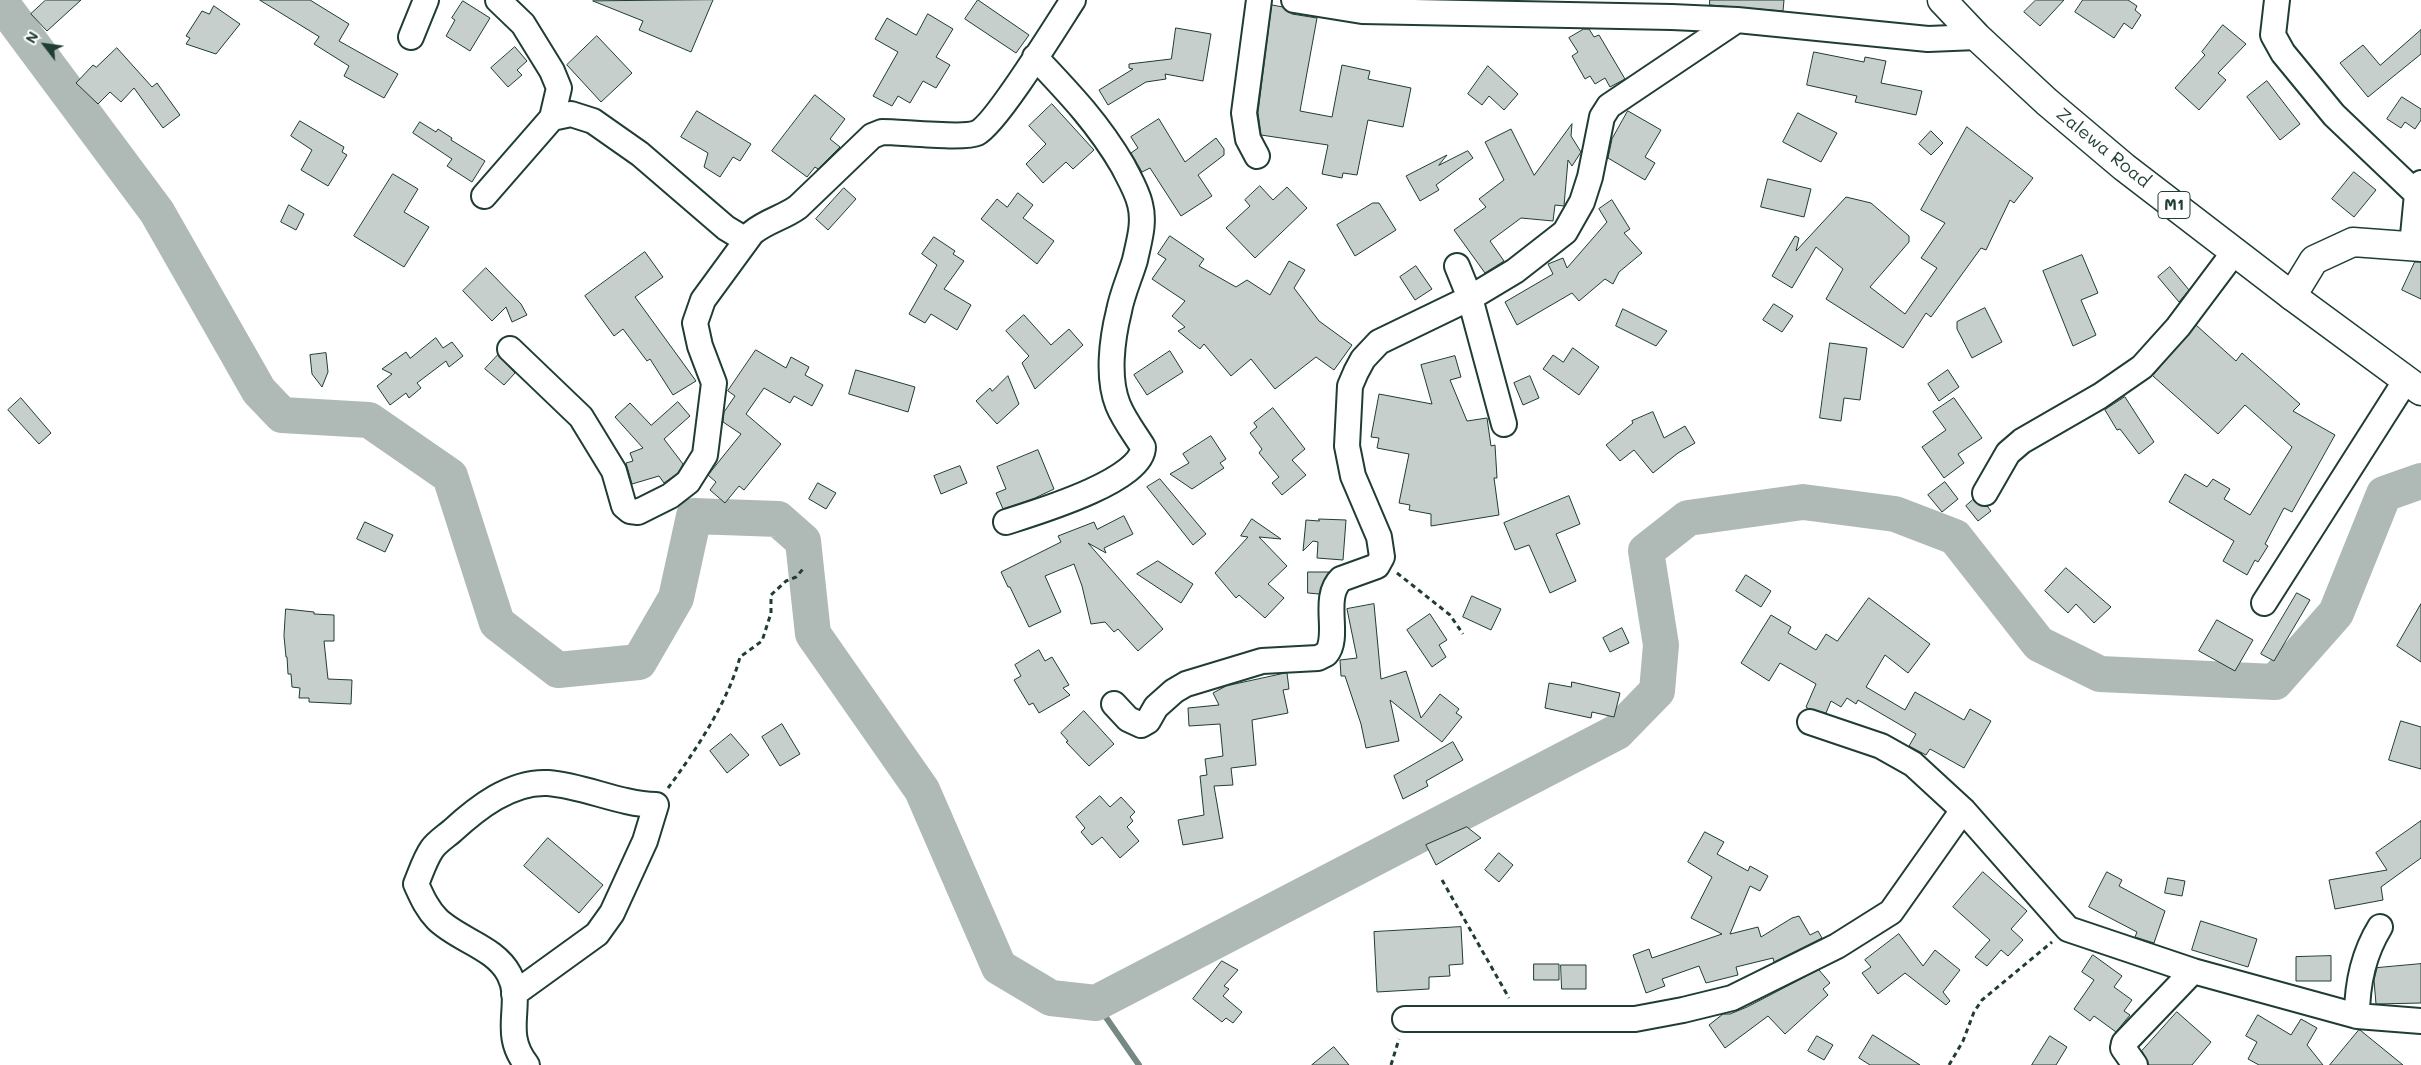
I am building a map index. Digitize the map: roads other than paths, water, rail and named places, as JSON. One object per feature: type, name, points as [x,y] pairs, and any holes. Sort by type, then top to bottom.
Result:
[{"type":"main road","name":"Zalewa Road","points":[[1942,0],[1976,37],[2047,102],[2124,167],[2236,251],[2292,296],[2414,386]]},
{"type":"main road","points":[[2292,296],[2314,260],[2353,242],[2417,246]]},
{"type":"street","points":[[411,37],[426,0]]},
{"type":"street","points":[[484,196],[552,118],[559,88],[552,71],[524,24],[498,0]]},
{"type":"street","points":[[510,349],[581,417],[614,471],[624,506],[630,511],[638,512],[670,496],[688,482],[705,455],[714,383],[700,346],[695,323],[704,300],[746,240],[761,226],[788,215],[798,207],[872,136],[882,132],[967,135],[976,133],[984,128],[1005,102],[1073,0]]},
{"type":"street","points":[[1257,156],[1248,139],[1244,113],[1259,0]]},
{"type":"street","points":[[1294,0],[1362,11],[1737,20],[1928,39],[1976,37]]},
{"type":"street","points":[[2277,0],[2273,35],[2283,53],[2334,115],[2419,189],[2417,246]]},
{"type":"street","points":[[1114,704],[1128,719],[1141,725],[1148,721],[1156,707],[1174,691],[1186,684],[1262,661],[1318,658],[1326,654],[1331,642],[1331,606],[1337,582],[1377,566],[1382,551],[1379,537],[1349,463],[1346,427],[1350,386],[1363,359],[1379,342],[1470,298],[1515,271],[1565,232],[1582,202],[1590,177],[1600,123],[1609,106],[1737,20]]},
{"type":"street","points":[[1006,522],[1078,499],[1134,466],[1143,454],[1143,447],[1118,407],[1113,379],[1114,348],[1119,310],[1132,270],[1142,228],[1140,203],[1131,180],[1111,146],[1089,115],[1035,57]]},
{"type":"street","points":[[552,118],[571,114],[593,121],[640,154],[726,228],[746,240]]},
{"type":"street","points":[[1985,493],[2008,453],[2022,441],[2100,396],[2142,367],[2178,327],[2236,251]]},
{"type":"street","points":[[1457,266],[1470,298],[1504,424]]},
{"type":"street","points":[[2264,603],[2414,386]]},
{"type":"street","points":[[1810,722],[1881,746],[1913,764],[1963,810],[2068,929],[2194,971],[2357,1016],[2421,1021]]},
{"type":"street","points":[[514,994],[597,934],[612,913],[645,841],[656,804],[637,804],[577,788],[546,783],[518,788],[492,798],[432,849],[416,884],[425,905],[438,920],[502,963],[510,976],[514,994],[513,1040],[527,1065]]},
{"type":"street","points":[[1404,1019],[1635,1019],[1732,998],[1837,946],[1891,912],[1963,810]]},
{"type":"street","points":[[2357,1016],[2357,1001],[2365,962],[2372,941],[2380,927]]},
{"type":"street","points":[[2135,1065],[2123,1048],[2124,1043],[2194,971]]},
{"type":"waterway","points":[[0,1],[157,212],[259,391],[282,415],[369,420],[450,476],[497,623],[558,670],[639,662],[676,598],[694,516],[778,519],[803,541],[813,634],[922,790],[999,967],[1051,998],[1096,1003],[1617,732],[1657,691],[1661,645],[1646,551],[1688,518],[1803,502],[1895,514],[1955,537],[2039,644],[2100,674],[2275,682],[2336,613],[2384,494],[2421,481]]},
{"type":"waterway","points":[[1096,1003],[1139,1065]]}]
